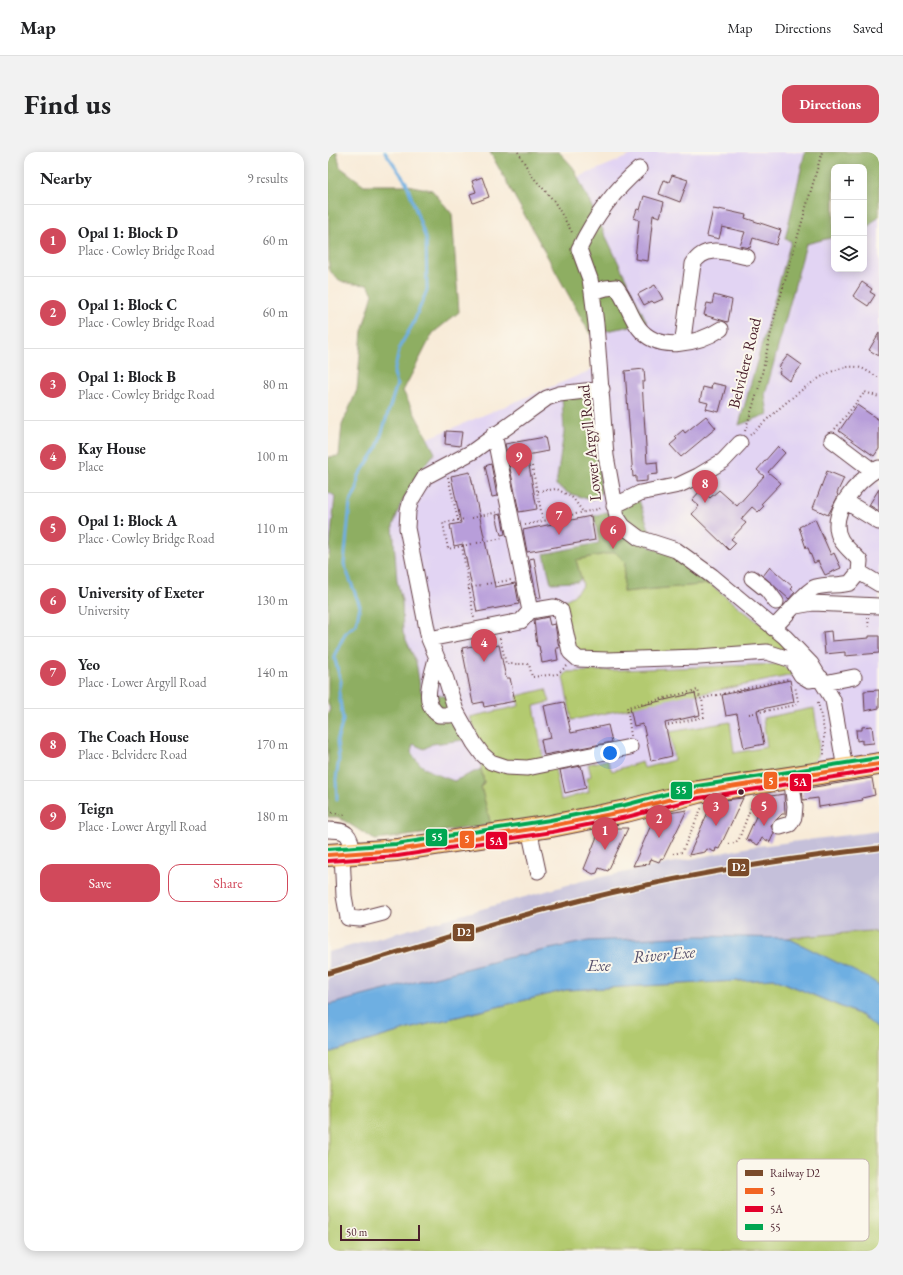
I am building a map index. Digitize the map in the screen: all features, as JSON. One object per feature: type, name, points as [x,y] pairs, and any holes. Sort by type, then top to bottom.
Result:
[{"type":"highway","points":[[341,854],[397,850],[592,819],[698,792],[879,764]]},
{"type":"street","points":[[579,249],[599,213],[609,199],[621,184],[639,169]]},
{"type":"street","name":"Lower Argyll Road","points":[[579,249],[590,279],[592,292],[600,365],[606,456],[614,506],[620,521],[629,532],[639,538],[676,550],[712,576],[773,628],[811,664],[814,679],[833,700],[838,770]]},
{"type":"street","points":[[680,342],[684,339],[693,264],[697,258],[701,254],[715,250],[747,257]]},
{"type":"street","points":[[592,292],[616,287],[624,297],[638,327],[646,335],[662,342],[680,342],[702,339],[721,329]]},
{"type":"street","points":[[602,389],[559,394],[547,398],[494,434],[472,452],[425,477],[411,500],[408,510],[409,545],[429,639],[446,679],[456,712],[482,754],[491,762],[506,767],[536,767],[630,747]]},
{"type":"street","points":[[494,434],[508,533],[523,578],[530,612]]},
{"type":"street","points":[[773,628],[796,606],[803,596],[814,588],[850,583],[859,572],[860,561],[841,540],[837,526],[838,518],[846,501],[863,478],[876,470],[832,440]]},
{"type":"street","points":[[614,506],[640,493],[679,485],[698,476],[723,461],[740,443]]},
{"type":"street","points":[[846,501],[879,522]]},
{"type":"street","points":[[859,572],[879,584]]},
{"type":"street","points":[[752,578],[767,590],[773,600],[757,615]]},
{"type":"street","points":[[796,606],[813,603],[873,611]]},
{"type":"street","points":[[429,639],[521,620],[530,612],[554,607],[560,609],[570,652],[575,658],[607,660],[767,652],[792,660],[814,679],[854,676]]},
{"type":"street","points":[[436,658],[428,691],[429,704],[431,709],[439,715],[450,715],[456,712]]},
{"type":"street","points":[[780,827],[790,824],[795,812],[791,777]]},
{"type":"street","points":[[529,829],[538,871]]},
{"type":"street","points":[[328,830],[343,830],[347,833],[350,839],[341,854],[344,896],[348,918],[360,919],[383,913]]},
{"type":"path","points":[[518,152],[532,176],[554,201],[579,249]]},
{"type":"path","name":"Belvidere Road","points":[[740,443],[759,387],[774,319],[822,152]]},
{"type":"path","points":[[740,443],[807,387],[830,371],[844,367],[858,367],[879,378]]},
{"type":"path","points":[[844,417],[865,392],[879,397]]},
{"type":"path","points":[[446,466],[458,520]]},
{"type":"path","points":[[532,466],[543,521]]},
{"type":"path","points":[[538,491],[557,489],[573,498],[582,512]]},
{"type":"path","points":[[477,543],[543,521],[614,506]]},
{"type":"path","points":[[472,518],[495,513]]},
{"type":"path","points":[[466,519],[443,523],[448,549],[471,544]]},
{"type":"path","points":[[462,546],[468,589],[476,629]]},
{"type":"path","points":[[486,584],[523,578]]},
{"type":"path","points":[[468,589],[482,585]]},
{"type":"path","points":[[869,629],[873,611]]},
{"type":"path","points":[[500,635],[506,664],[529,664],[532,677],[557,674],[575,658]]},
{"type":"path","points":[[702,698],[814,679],[824,730],[824,760],[838,770]]},
{"type":"path","points":[[629,725],[627,707],[698,690],[700,698],[702,698],[704,717],[668,725]]},
{"type":"path","points":[[748,714],[796,705],[798,701],[796,693]]},
{"type":"path","points":[[729,844],[735,843],[739,839],[754,798]]},
{"type":"path","points":[[328,812],[345,815]]},
{"type":"shaded area","points":[[639,152],[879,152],[879,754],[583,813],[375,840],[338,817],[328,817],[328,457],[350,455],[352,470],[594,369],[574,179]]},
{"type":"shaded area","points":[[879,831],[879,933],[870,931],[788,938],[699,936],[588,941],[507,958],[328,1005],[328,952],[582,881],[750,847]]},
{"type":"green space","points":[[328,152],[337,152],[340,167],[364,185],[407,185],[432,190],[452,214],[459,312],[433,333],[403,391],[435,453],[416,476],[400,506],[393,526],[397,581],[402,601],[403,633],[416,662],[421,692],[445,696],[464,740],[432,744],[424,749],[413,744],[411,752],[415,758],[429,771],[454,781],[481,769],[484,782],[481,787],[491,825],[375,840],[338,817],[328,817],[328,714],[330,709],[328,703],[328,566],[335,496],[328,492],[328,457],[339,456],[342,425],[357,390],[362,331],[373,294],[368,285],[351,284],[341,281],[329,269]]},
{"type":"green space","points":[[490,152],[559,152],[573,167],[647,323],[590,334]]},
{"type":"green space","points":[[805,152],[879,152],[879,216],[867,228],[867,164],[831,164],[831,238],[806,244],[765,395],[768,414],[739,425],[791,241],[785,239]]},
{"type":"green space","points":[[586,397],[595,402],[595,434],[601,493],[591,500],[568,493],[556,485],[564,432],[562,398]]},
{"type":"green space","points":[[638,497],[650,532],[648,546],[672,555],[710,584],[623,592],[625,562],[615,552],[576,560],[581,578],[578,582],[551,583],[544,554],[599,543],[594,516],[607,512],[612,515],[623,503]]},
{"type":"green space","points":[[615,552],[625,562],[623,592],[710,584],[793,650],[792,657],[584,657],[573,648],[563,601],[573,596],[583,585],[576,560]]},
{"type":"green space","points":[[782,664],[793,675],[572,720],[563,677],[567,672]]},
{"type":"green space","points":[[546,689],[550,702],[534,706],[545,770],[555,768],[561,800],[589,792],[587,778],[591,776],[588,764],[607,760],[612,771],[642,762],[644,768],[674,760],[670,732],[730,722],[734,753],[767,747],[763,718],[814,708],[819,741],[818,756],[810,766],[583,813],[491,825],[481,787],[484,782],[481,769],[482,748],[470,717],[519,706],[517,696]]},
{"type":"green space","points":[[870,931],[879,933],[879,985],[788,938]]},
{"type":"green space","points":[[775,979],[863,1016],[879,1030],[879,1251],[328,1251],[328,1053],[408,1029],[566,990]]},
{"type":"water","name":"Exe","points":[[699,936],[788,938],[870,979],[879,985],[879,1030],[863,1016],[775,979],[566,990],[408,1029],[328,1053],[328,1005],[507,958],[588,941]]},
{"type":"building","points":[[672,175],[688,180],[680,202],[659,194],[664,180],[669,182]]},
{"type":"building","points":[[482,177],[489,197],[473,203],[470,194],[476,192],[472,181]]},
{"type":"building","points":[[644,196],[664,202],[660,217],[653,215],[648,261],[635,259],[639,220],[634,218],[637,209],[640,210]]},
{"type":"building","points":[[713,209],[746,215],[745,218],[781,230],[776,245],[753,238],[750,248],[740,246],[745,232],[722,227],[719,239],[707,236]]},
{"type":"building","points":[[862,282],[872,289],[870,292],[875,295],[868,306],[853,296]]},
{"type":"building","points":[[655,285],[663,299],[654,303],[652,301],[644,305],[638,294]]},
{"type":"building","points":[[714,295],[732,300],[728,322],[704,315],[707,303],[712,304]]},
{"type":"building","points":[[879,333],[879,356],[869,350]]},
{"type":"building","points":[[788,355],[802,365],[789,381],[779,373],[781,369],[779,367]]},
{"type":"building","points":[[644,369],[645,382],[642,382],[647,463],[657,462],[658,474],[647,475],[647,481],[636,482],[636,476],[633,477],[625,371]]},
{"type":"building","points":[[712,383],[726,386],[719,412],[706,409],[708,403],[700,401],[703,387],[711,389]]},
{"type":"building","points":[[857,405],[879,420],[879,449],[874,456],[839,431]]},
{"type":"building","points":[[706,416],[716,428],[681,457],[670,445],[677,439],[675,437],[683,430],[685,433]]},
{"type":"building","points":[[446,431],[462,432],[460,446],[445,444]]},
{"type":"building","points":[[545,437],[548,451],[527,455],[537,509],[519,512],[505,444]]},
{"type":"building","points":[[778,446],[785,453],[768,472],[781,483],[761,504],[764,506],[758,512],[752,507],[741,519],[746,523],[731,539],[736,543],[729,550],[692,514],[699,506],[692,500],[701,490],[710,498],[719,490],[737,506],[764,476],[757,470]]},
{"type":"building","points":[[491,464],[497,496],[492,497],[485,466]]},
{"type":"building","points":[[827,471],[844,478],[837,493],[838,496],[828,515],[813,508]]},
{"type":"building","points":[[470,472],[495,587],[515,583],[519,604],[477,612],[463,544],[454,546],[450,525],[461,523],[451,476]]},
{"type":"building","points":[[879,489],[879,511],[869,505]]},
{"type":"building","points":[[501,514],[505,534],[501,535],[496,515]]},
{"type":"building","points":[[591,516],[595,540],[527,552],[523,530]]},
{"type":"building","points":[[815,519],[831,555],[834,553],[841,568],[825,575],[818,561],[814,563],[808,548],[806,548],[799,527]]},
{"type":"building","points":[[534,558],[541,598],[537,598],[529,559]]},
{"type":"building","points":[[770,567],[793,587],[791,589],[795,592],[789,599],[763,576]]},
{"type":"building","points":[[548,617],[550,625],[555,624],[559,648],[556,648],[558,660],[542,663],[539,646],[537,646],[534,620]]},
{"type":"building","points":[[831,631],[832,641],[879,636],[879,653],[845,656],[845,652],[825,654],[823,632]]},
{"type":"building","points":[[489,643],[490,647],[499,645],[506,678],[510,678],[515,701],[484,707],[483,702],[473,704],[462,648]]},
{"type":"building","points":[[790,680],[794,702],[757,710],[764,744],[744,748],[737,714],[726,716],[722,695]]},
{"type":"building","points":[[879,690],[879,708],[865,711],[864,691]]},
{"type":"building","points":[[695,693],[700,715],[665,723],[672,756],[651,761],[643,724],[634,726],[630,708]]},
{"type":"building","points":[[564,702],[571,733],[608,725],[612,742],[544,755],[541,740],[551,738],[544,706]]},
{"type":"building","points":[[872,726],[874,743],[862,744],[862,740],[857,741],[856,730],[862,730],[862,727]]},
{"type":"building","points":[[581,766],[586,788],[565,793],[560,770]]},
{"type":"building","points":[[872,778],[875,795],[862,798],[863,800],[819,807],[818,798],[803,800],[802,789]]},
{"type":"building","points":[[766,794],[771,796],[784,794],[785,814],[782,814],[771,825],[774,833],[770,842],[762,838],[758,845],[746,839]]},
{"type":"building","points":[[743,798],[719,849],[716,848],[715,852],[707,849],[705,852],[689,855],[712,803],[724,805],[725,800]]},
{"type":"building","points":[[687,810],[663,859],[661,858],[659,862],[651,859],[649,864],[633,866],[655,816],[660,815],[666,818],[669,813]]},
{"type":"building","points":[[611,828],[628,828],[608,871],[599,868],[597,873],[593,874],[584,869],[600,829],[609,833]]},
{"type":"waterway","points":[[337,800],[336,779],[339,759],[337,741],[343,720],[339,693],[341,682],[334,656],[346,632],[356,625],[360,606],[344,564],[350,503],[357,489],[358,477],[377,448],[397,384],[394,373],[400,346],[413,324],[427,290],[426,239],[406,182],[385,152]]},
{"type":"rail line","name":"D2","points":[[328,973],[506,920],[605,894],[722,870],[879,848]]},
{"type":"transit line","name":"55","points":[[328,849],[396,844],[550,820],[625,805],[697,786],[878,758]]},
{"type":"transit line","name":"5","points":[[328,855],[397,850],[551,826],[626,811],[698,792],[879,764]]},
{"type":"transit line","name":"5A","points":[[328,861],[398,856],[552,832],[627,817],[699,798],[879,770]]},
{"type":"place","name":"Teign","points":[[519,476]]},
{"type":"place","name":"The Coach House","points":[[705,503]]},
{"type":"place","name":"Yeo","points":[[559,535]]},
{"type":"place","name":"University of Exeter","points":[[613,549]]},
{"type":"place","name":"Kay House","points":[[484,662]]},
{"type":"place","name":"Opal 1: Block B","points":[[716,826]]},
{"type":"place","name":"Opal 1: Block A","points":[[764,826]]},
{"type":"place","name":"Opal 1: Block C","points":[[659,838]]},
{"type":"place","name":"Opal 1: Block D","points":[[605,850]]},
{"type":"water label","name":"River Exe","points":[[664,954]]}]
